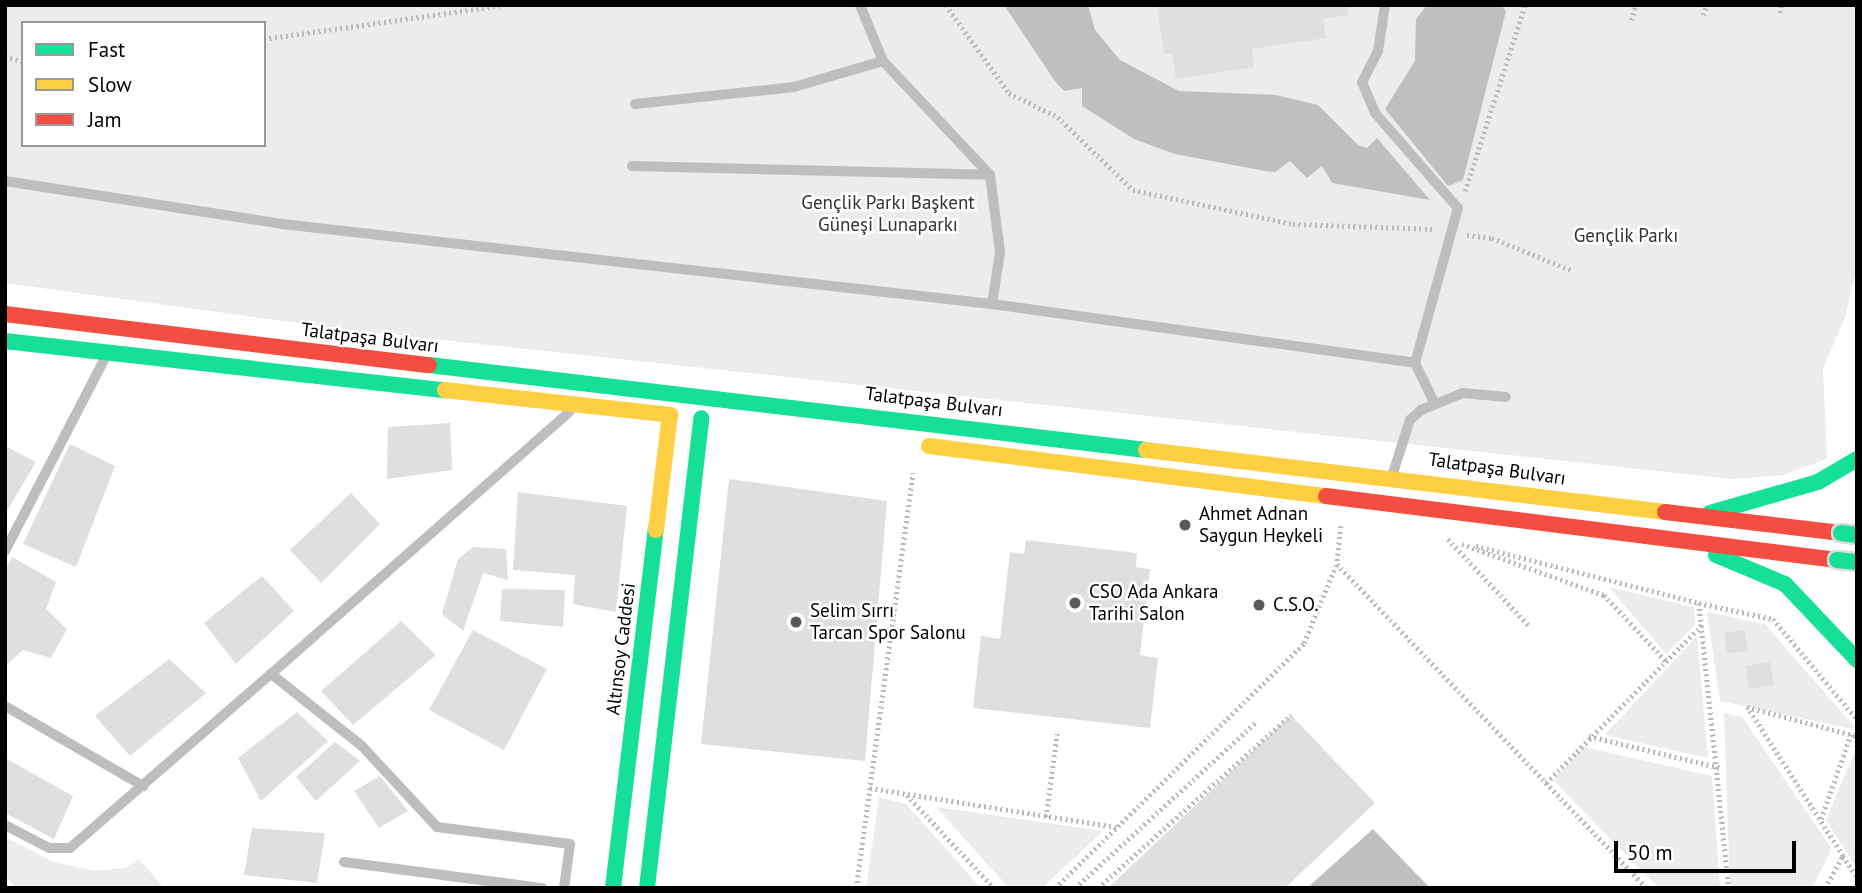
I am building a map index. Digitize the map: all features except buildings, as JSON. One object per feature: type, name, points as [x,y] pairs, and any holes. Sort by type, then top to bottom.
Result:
[{"type":"main road","name":"Talatpaşa Bulvarı","points":[[5,314],[1392,475],[1697,518],[1849,534]]},
{"type":"main road","points":[[5,341],[574,408],[708,419],[647,888]]},
{"type":"main road","name":"Altınsoy Caddesi","points":[[613,888],[670,415]]},
{"type":"main road","points":[[915,444],[1857,562]]},
{"type":"main road","points":[[1697,518],[1818,482],[1857,459]]},
{"type":"main road","points":[[1692,542],[1785,584],[1819,613],[1857,660]]},
{"type":"lane","points":[[860,5],[883,61],[990,175],[1000,252],[992,304]]},
{"type":"lane","points":[[1385,5],[1378,51],[1362,82],[1375,113],[1458,208],[1415,363],[1434,402]]},
{"type":"lane","points":[[635,104],[794,87],[883,61]]},
{"type":"lane","points":[[632,166],[990,175]]},
{"type":"lane","points":[[5,181],[282,224],[992,304],[1415,363]]},
{"type":"lane","points":[[5,551],[107,354]]},
{"type":"lane","points":[[1392,475],[1410,420],[1434,402],[1463,393],[1506,397]]},
{"type":"lane","points":[[5,825],[49,848],[70,848],[574,408]]},
{"type":"lane","points":[[271,674],[371,754],[437,827],[570,844],[564,888]]},
{"type":"lane","points":[[5,706],[143,786]]},
{"type":"lane","points":[[344,862],[542,888]]},
{"type":"path","points":[[266,39],[502,5]]},
{"type":"path","points":[[946,5],[1009,93],[1058,117],[1133,190],[1293,224],[1451,228],[1571,270]]},
{"type":"path","points":[[1458,208],[1496,109],[1525,5]]},
{"type":"path","points":[[1630,20],[1636,5]]},
{"type":"path","points":[[1703,15],[1707,5]]},
{"type":"path","points":[[1780,13],[1781,5]]},
{"type":"path","points":[[856,888],[913,473]]},
{"type":"path","points":[[1055,888],[1304,643],[1337,564],[1345,498]]},
{"type":"path","points":[[1448,538],[1699,603],[1773,619],[1857,719]]},
{"type":"path","points":[[1448,538],[1529,626]]},
{"type":"path","points":[[1448,538],[1604,595],[1666,661]]},
{"type":"path","points":[[1337,564],[1647,888]]},
{"type":"path","points":[[1699,603],[1721,768],[1729,888]]},
{"type":"path","points":[[1546,783],[1589,736],[1702,625]]},
{"type":"path","points":[[1820,820],[1854,735],[1747,707],[1843,856],[1857,877]]},
{"type":"path","points":[[1098,888],[1291,715]]},
{"type":"path","points":[[1075,888],[1256,722]]},
{"type":"path","points":[[1046,817],[1057,734]]},
{"type":"path","points":[[1589,736],[1721,768]]},
{"type":"path","points":[[870,789],[1117,827]]},
{"type":"path","points":[[907,794],[994,888]]},
{"type":"path","points":[[1825,888],[1843,856]]},
{"type":"green space","name":"Gençlik Parkı","points":[[5,5],[1857,5],[1857,266],[1845,318],[1823,368],[1827,459],[1783,475],[1732,479],[342,329],[5,283]]},
{"type":"green space","points":[[1609,587],[1694,607],[1695,625],[1666,654]]},
{"type":"green space","points":[[1707,612],[1765,624],[1857,730],[1720,701]]},
{"type":"green space","points":[[1697,636],[1708,758],[1605,735]]},
{"type":"green space","points":[[1724,713],[1742,717],[1832,849],[1812,888],[1730,888]]},
{"type":"green space","points":[[1584,747],[1712,776],[1720,888],[1659,888],[1553,780]]},
{"type":"green space","points":[[1857,751],[1857,869],[1826,820]]},
{"type":"green space","points":[[879,797],[906,804],[981,888],[866,888]]},
{"type":"green space","points":[[936,807],[1103,831],[1042,888],[1009,888]]},
{"type":"green space","points":[[5,837],[54,862],[94,871],[125,868],[139,859],[164,888],[16,888],[5,875]]},
{"type":"shaded area","points":[[1004,5],[1088,5],[1095,30],[1120,60],[1179,91],[1276,95],[1318,105],[1358,145],[1367,148],[1377,138],[1430,200],[1332,183],[1322,166],[1307,178],[1290,161],[1275,172],[1265,171],[1175,154],[1134,139],[1082,106],[1082,88],[1064,91]]},
{"type":"shaded area","points":[[1427,5],[1501,5],[1506,11],[1463,180],[1448,186],[1385,109],[1415,61],[1416,19]]},
{"type":"shaded area","points":[[1373,829],[1430,888],[1307,888]]},
{"type":"traffic: fast","points":[[5,341],[445,390]]},
{"type":"traffic: fast","points":[[429,365],[1146,450]]},
{"type":"traffic: fast","points":[[647,888],[701,418]]},
{"type":"traffic: fast","points":[[1710,513],[1818,482],[1857,459]]},
{"type":"traffic: fast","points":[[613,888],[656,530]]},
{"type":"traffic: fast","points":[[1841,533],[1857,535]]},
{"type":"traffic: fast","points":[[1716,555],[1785,584],[1857,660]]},
{"type":"traffic: fast","points":[[1837,560],[1857,562]]},
{"type":"traffic: slow","points":[[445,390],[671,415]]},
{"type":"traffic: slow","points":[[656,530],[670,415]]},
{"type":"traffic: slow","points":[[929,446],[1326,496]]},
{"type":"traffic: slow","points":[[1146,450],[1665,512]]},
{"type":"traffic: jam","points":[[5,314],[429,365]]},
{"type":"traffic: jam","points":[[1326,496],[1837,560]]},
{"type":"traffic: jam","points":[[1665,512],[1841,533]]},
{"type":"place","name":"Ahmet Adnan Saygun Heykeli","points":[[1185,525]]},
{"type":"place","name":"CSO Ada Ankara Tarihi Salon","points":[[1075,603]]},
{"type":"place","name":"C.S.O.","points":[[1259,605]]},
{"type":"place","name":"Selim Sırrı Tarcan Spor Salonu","points":[[796,622]]},
{"type":"park label","name":"Gençlik Parkı Başkent Güneşi Lunaparkı","points":[[888,214]]}]
